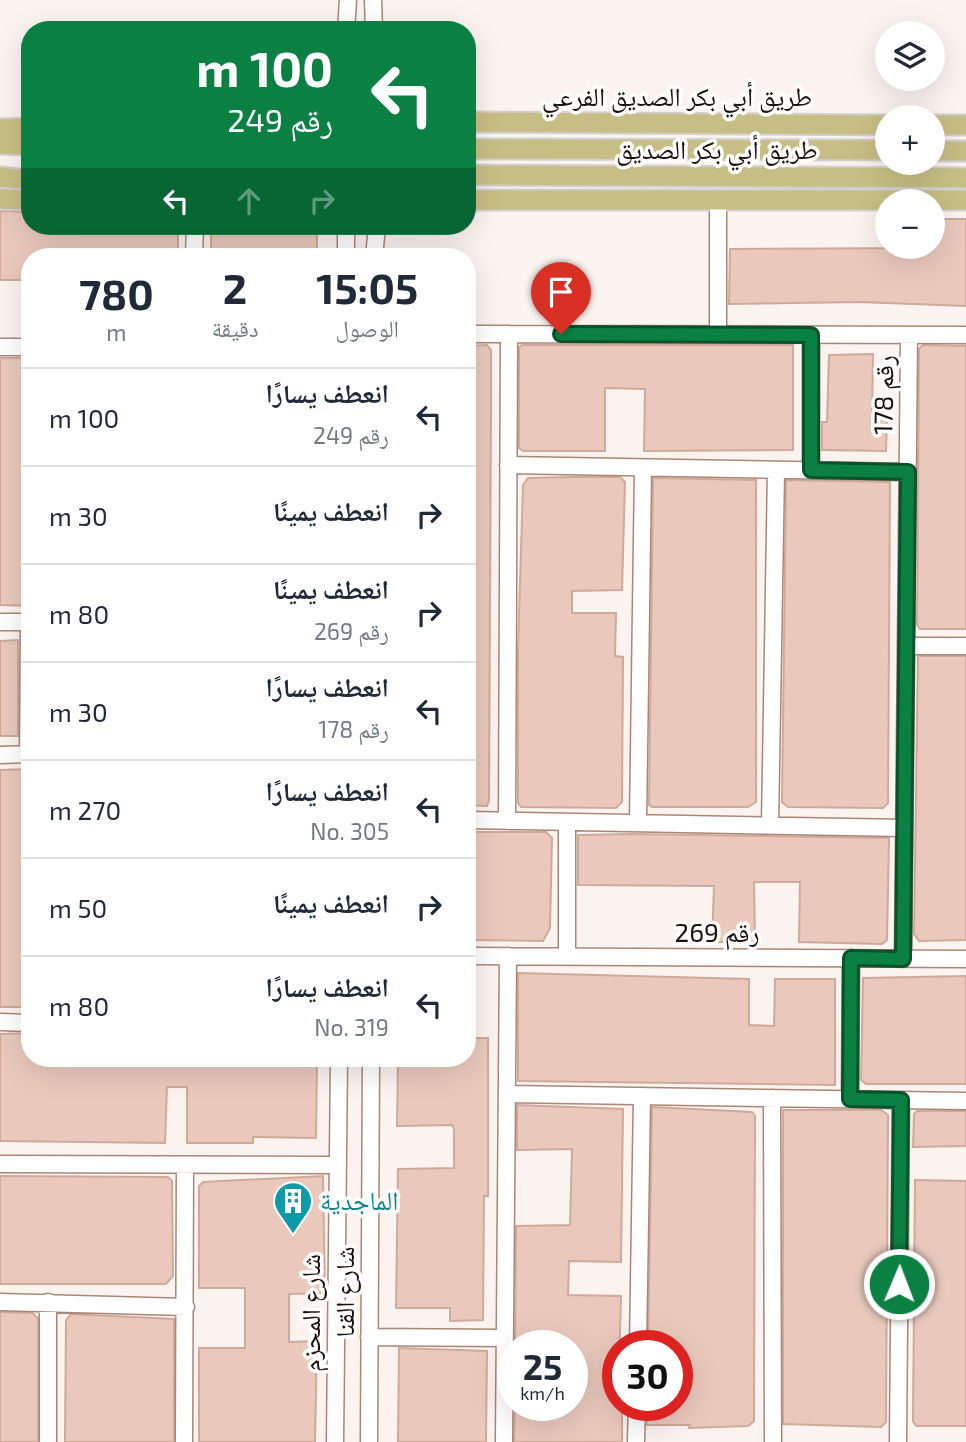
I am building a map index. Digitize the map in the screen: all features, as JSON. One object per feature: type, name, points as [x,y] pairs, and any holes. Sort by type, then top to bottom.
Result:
[{"type":"main road","points":[[0,119],[21,120]]},
{"type":"main road","name":"طريق أبي بكر الصديق الفرعي","points":[[476,122],[875,124]]},
{"type":"main road","points":[[945,125],[966,125]]},
{"type":"main road","points":[[0,129],[21,128]]},
{"type":"main road","points":[[0,144],[21,145]]},
{"type":"main road","name":"طريق أبي بكر الصديق","points":[[476,149],[875,150]]},
{"type":"main road","points":[[945,150],[966,151]]},
{"type":"main road","points":[[0,172],[21,172]]},
{"type":"main road","name":"طريق أبي بكر الصديق","points":[[476,175],[966,178]]},
{"type":"main road","points":[[0,177],[21,179]]},
{"type":"main road","points":[[0,200],[21,200]]},
{"type":"main road","points":[[476,200],[966,200]]},
{"type":"street","points":[[347,21],[348,0]]},
{"type":"street","points":[[373,0],[374,21]]},
{"type":"street","points":[[718,200],[718,334]]},
{"type":"street","points":[[476,334],[966,335]]},
{"type":"street","points":[[507,821],[509,334]]},
{"type":"street","points":[[811,335],[811,470]]},
{"type":"street","name":"رقم 178","points":[[903,959],[909,335]]},
{"type":"street","points":[[0,348],[21,347]]},
{"type":"street","points":[[508,466],[908,472]]},
{"type":"street","points":[[638,823],[643,468]]},
{"type":"street","points":[[770,825],[776,470]]},
{"type":"street","points":[[0,622],[21,622]]},
{"type":"street","points":[[906,646],[966,646]]},
{"type":"street","points":[[0,755],[21,754]]},
{"type":"street","points":[[476,820],[904,828]]},
{"type":"street","points":[[567,822],[567,956]]},
{"type":"street","name":"رقم 269","points":[[476,956],[966,959]]},
{"type":"street","points":[[505,1330],[508,956]]},
{"type":"street","points":[[850,1099],[851,958]]},
{"type":"street","points":[[0,1022],[21,1023]]},
{"type":"street","name":"شارع المحزم","points":[[335,1442],[339,1067]]},
{"type":"street","name":"شارع القنا","points":[[369,1442],[371,1067]]},
{"type":"street","points":[[507,1094],[966,1101]]},
{"type":"street","points":[[638,1330],[642,1096]]},
{"type":"street","points":[[772,1098],[773,1442]]},
{"type":"street","points":[[898,1442],[901,1100]]},
{"type":"street","points":[[0,1164],[336,1165]]},
{"type":"street","points":[[184,1442],[185,1165]]},
{"type":"street","points":[[0,1302],[186,1307]]},
{"type":"street","points":[[48,1302],[48,1442]]},
{"type":"street","points":[[369,1337],[497,1338]]},
{"type":"street","points":[[504,1421],[504,1442]]},
{"type":"street","points":[[636,1442],[637,1421]]},
{"type":"building","points":[[0,211],[21,212],[21,235],[178,235],[178,248],[21,248],[21,280],[0,280]]},
{"type":"building","points":[[945,219],[966,219],[966,306],[859,302],[729,304],[730,249],[875,248],[875,259],[945,259]]},
{"type":"building","points":[[211,235],[317,235],[317,248],[211,248]]},
{"type":"building","points":[[487,345],[491,350],[487,806],[476,805],[476,346]]},
{"type":"building","points":[[793,345],[793,450],[644,451],[645,389],[605,388],[605,451],[523,451],[519,448],[519,347]]},
{"type":"building","points":[[923,345],[966,346],[966,629],[920,629],[917,625],[919,349]]},
{"type":"building","points":[[873,354],[872,419],[887,419],[886,451],[822,450],[822,422],[827,422],[829,355]]},
{"type":"building","points":[[0,358],[21,358],[21,606],[0,605]]},
{"type":"building","points":[[620,477],[625,482],[622,590],[572,591],[572,613],[616,613],[615,656],[623,657],[622,802],[616,808],[521,807],[518,803],[518,649],[523,485],[528,478]]},
{"type":"building","points":[[653,478],[756,480],[756,802],[748,807],[649,805]]},
{"type":"building","points":[[786,480],[890,482],[888,803],[883,808],[788,807],[782,802]]},
{"type":"building","points":[[18,640],[18,736],[0,736],[0,641]]},
{"type":"building","points":[[918,656],[966,656],[966,940],[919,941],[914,934]]},
{"type":"building","points":[[21,769],[21,1007],[0,1007],[0,770]]},
{"type":"building","points":[[476,832],[546,832],[552,838],[550,928],[543,941],[476,940]]},
{"type":"building","points":[[578,835],[889,838],[887,940],[882,944],[799,942],[800,882],[754,882],[755,942],[712,942],[714,886],[578,885]]},
{"type":"building","points":[[518,973],[749,979],[749,1025],[774,1026],[775,979],[835,979],[835,1085],[518,1081]]},
{"type":"building","points":[[966,976],[966,1084],[866,1084],[861,1080],[863,978]]},
{"type":"building","points":[[21,1033],[21,1067],[317,1067],[316,1138],[253,1137],[253,1143],[187,1143],[187,1087],[167,1087],[165,1143],[0,1141],[0,1034]]},
{"type":"building","points":[[476,1038],[488,1038],[488,1196],[484,1196],[483,1320],[450,1321],[450,1308],[396,1308],[398,1169],[454,1168],[452,1125],[397,1126],[398,1067],[476,1067]]},
{"type":"building","points":[[517,1105],[623,1109],[621,1262],[569,1261],[568,1295],[621,1296],[620,1330],[602,1330],[602,1421],[622,1421],[622,1442],[514,1442],[515,1421],[588,1421],[588,1330],[515,1330],[516,1226],[570,1225],[572,1149],[517,1150]]},
{"type":"building","points":[[652,1107],[752,1112],[755,1116],[754,1421],[748,1426],[689,1428],[690,1425],[647,1425],[647,1421],[693,1421],[693,1330],[648,1330]]},
{"type":"building","points":[[783,1110],[881,1110],[888,1115],[886,1422],[881,1427],[783,1424]]},
{"type":"building","points":[[917,1111],[966,1111],[966,1146],[913,1147],[914,1114]]},
{"type":"building","points":[[0,1176],[168,1177],[172,1181],[173,1276],[166,1284],[0,1284]]},
{"type":"building","points":[[323,1176],[325,1293],[289,1294],[289,1342],[317,1341],[315,1442],[199,1442],[199,1348],[245,1348],[245,1288],[199,1288],[199,1186],[203,1182]]},
{"type":"building","points":[[915,1180],[966,1181],[966,1426],[916,1426],[913,1421]]},
{"type":"building","points":[[0,1312],[32,1313],[38,1318],[38,1442],[0,1442]]},
{"type":"building","points":[[71,1314],[174,1319],[174,1442],[65,1442],[66,1320]]},
{"type":"building","points":[[399,1348],[487,1351],[486,1442],[398,1442]]},
{"type":"place","name":"الماجدية","points":[[293,1235]]},
{"type":"route","points":[[561,334],[811,335],[811,470],[908,472],[903,959],[851,958],[850,1099],[901,1100],[899,1284]]}]
